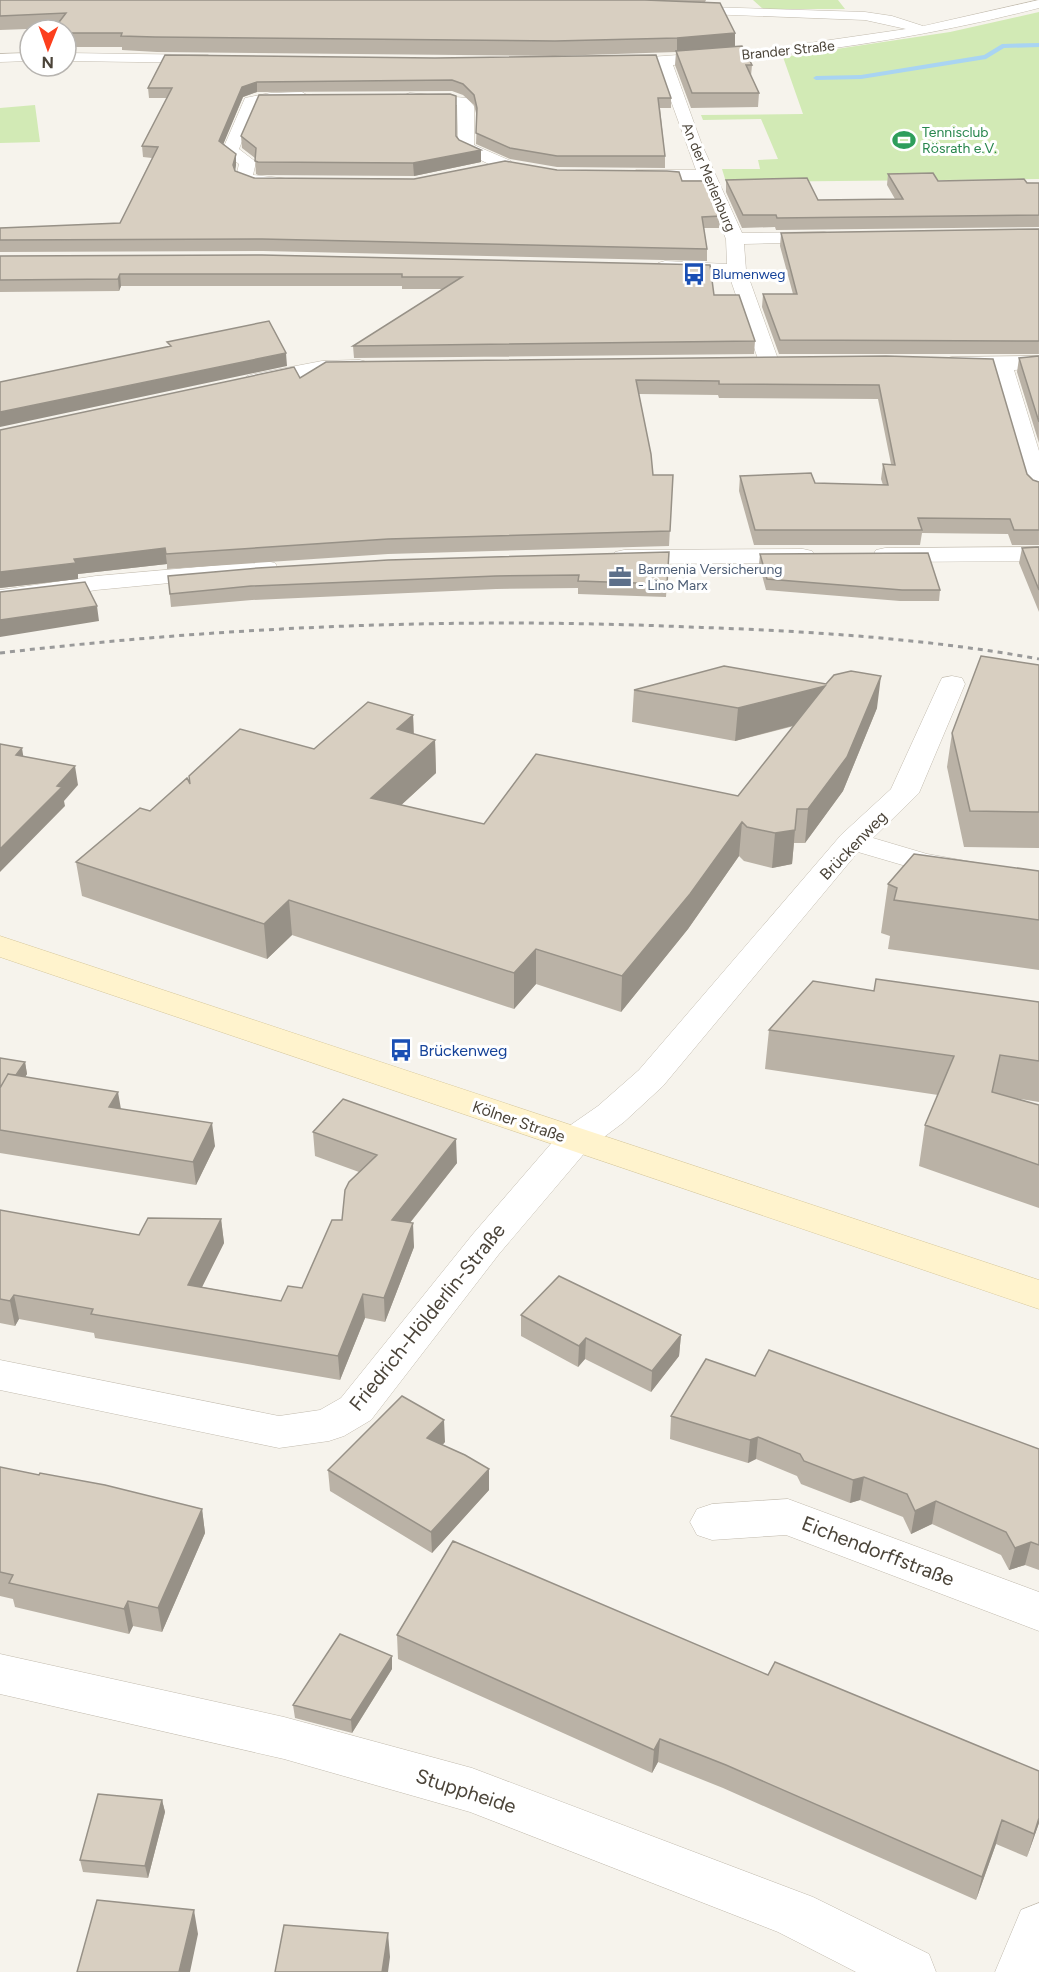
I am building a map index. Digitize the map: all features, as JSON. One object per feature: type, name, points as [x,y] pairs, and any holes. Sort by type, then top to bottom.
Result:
[{"type":"main road","name":"Kölner Straße","points":[[0,946],[1039,1295]]},
{"type":"street","name":"Brander Straße","points":[[597,63],[664,61],[805,50],[925,31],[1039,4]]},
{"type":"street","points":[[663,9],[741,6],[872,16],[925,31]]},
{"type":"street","points":[[0,58],[18,57]]},
{"type":"street","points":[[78,57],[228,60]]},
{"type":"street","name":"An der Merlenburg","points":[[664,61],[706,175],[735,238],[737,270],[769,362]]},
{"type":"street","points":[[297,183],[255,182],[244,177],[248,162],[230,151],[250,101],[270,98],[322,98]]},
{"type":"street","points":[[393,98],[452,98],[462,101],[466,106],[466,147],[505,165],[523,168]]},
{"type":"street","points":[[477,171],[505,165]]},
{"type":"street","points":[[622,175],[706,175]]},
{"type":"street","points":[[735,238],[837,237]]},
{"type":"street","points":[[649,267],[737,270]]},
{"type":"street","points":[[746,362],[792,362]]},
{"type":"street","points":[[932,362],[1002,364],[1039,362]]},
{"type":"street","points":[[1002,364],[1039,488]]},
{"type":"street","points":[[229,386],[322,367],[381,366]]},
{"type":"street","points":[[862,555],[1039,554]]},
{"type":"street","points":[[603,557],[826,556]]},
{"type":"street","points":[[0,598],[96,583],[289,567]]},
{"type":"street","name":"Brückenweg","points":[[575,1140],[611,1114],[651,1078],[852,841],[904,793],[952,684]]},
{"type":"street","points":[[852,841],[923,862],[1039,883]]},
{"type":"street","name":"Friedrich-Hölderlin-Straße","points":[[0,1375],[279,1432],[328,1425],[356,1409],[486,1244],[575,1140]]},
{"type":"street","name":"Eichendorffstraße","points":[[712,1522],[788,1518],[1039,1612]]},
{"type":"street","name":"Stuppheide","points":[[0,1674],[284,1738],[471,1790],[795,1914],[910,1972]]},
{"type":"street","points":[[1021,1972],[1039,1928]]},
{"type":"green space","points":[[753,0],[838,0],[845,9],[763,9]]},
{"type":"green space","points":[[1039,12],[1039,179],[726,182],[722,169],[760,169],[758,160],[778,159],[761,119],[703,120],[701,115],[803,114],[783,57],[950,32]]},
{"type":"green space","points":[[35,105],[40,142],[0,143],[0,108]]},
{"type":"building","points":[[0,0],[645,0],[720,3],[735,33],[677,38],[555,41],[155,37],[121,36],[122,33],[78,33],[78,18],[62,18],[66,13],[0,16]]},
{"type":"building","points":[[742,46],[752,65],[746,65],[759,93],[692,93],[676,51]]},
{"type":"building","points":[[165,55],[435,58],[656,55],[671,98],[658,98],[665,156],[557,156],[510,148],[476,133],[477,108],[474,95],[463,84],[452,80],[257,82],[242,87],[219,141],[236,154],[233,165],[235,171],[254,178],[414,179],[505,161],[557,170],[679,172],[682,181],[704,181],[720,216],[702,217],[707,249],[262,239],[0,240],[0,228],[120,223],[158,147],[142,146],[172,88],[148,88]]},
{"type":"building","points":[[450,94],[456,96],[456,136],[459,140],[481,150],[413,163],[258,162],[255,161],[256,148],[241,136],[259,95]]},
{"type":"building","points":[[933,173],[938,181],[1024,179],[1027,183],[1039,183],[1039,215],[777,218],[776,215],[743,215],[726,180],[807,178],[818,200],[903,199],[888,174]]},
{"type":"building","points":[[1039,229],[1039,341],[780,340],[763,294],[797,294],[781,233]]},
{"type":"building","points":[[262,255],[710,265],[714,295],[739,295],[755,341],[353,346],[462,277],[402,277],[402,274],[120,274],[118,279],[0,280],[0,256]]},
{"type":"building","points":[[269,321],[286,353],[0,412],[0,382],[171,346],[167,342]]},
{"type":"building","points":[[886,356],[993,359],[1027,474],[1039,482],[1039,530],[1014,530],[1010,519],[918,518],[922,530],[755,530],[740,476],[811,473],[815,483],[888,485],[883,464],[895,465],[879,385],[719,384],[719,381],[636,380],[653,475],[673,475],[670,531],[388,539],[166,554],[165,548],[74,559],[76,563],[0,572],[0,430],[294,367],[300,378],[326,362]]},
{"type":"building","points":[[1039,356],[1039,422],[1019,358]]},
{"type":"building","points":[[1039,547],[1039,590],[1022,548]]},
{"type":"building","points":[[669,552],[667,584],[578,581],[579,575],[496,576],[251,586],[170,594],[168,576],[388,560]]},
{"type":"building","points":[[928,553],[940,590],[902,590],[767,579],[760,554]]},
{"type":"building","points":[[85,582],[97,606],[0,620],[0,592]]},
{"type":"building","points":[[981,656],[1039,665],[1039,812],[970,811],[952,733]]},
{"type":"building","points":[[724,666],[826,684],[834,675],[851,671],[881,676],[847,757],[808,809],[797,809],[795,830],[775,833],[747,827],[742,822],[690,894],[622,976],[536,949],[514,973],[289,900],[264,924],[76,862],[140,808],[150,811],[187,778],[190,784],[189,776],[240,729],[314,749],[368,702],[413,715],[397,729],[435,740],[371,798],[484,824],[536,754],[738,796],[825,686],[738,708],[634,690]]},
{"type":"building","points":[[0,744],[22,748],[16,755],[75,766],[57,786],[62,787],[0,849]]},
{"type":"building","points":[[914,854],[1039,871],[1039,920],[894,900],[897,888],[888,884]]},
{"type":"building","points":[[876,979],[1039,1002],[1039,1061],[1000,1055],[992,1092],[1039,1105],[1039,1165],[925,1125],[954,1056],[769,1030],[813,981],[874,991]]},
{"type":"building","points":[[0,1058],[25,1062],[16,1075],[8,1074],[0,1088]]},
{"type":"building","points":[[8,1074],[118,1092],[109,1107],[212,1123],[193,1162],[0,1130],[0,1088]]},
{"type":"building","points":[[343,1099],[456,1139],[392,1220],[413,1223],[384,1298],[363,1294],[338,1356],[91,1314],[93,1309],[14,1295],[10,1301],[0,1299],[0,1210],[139,1235],[148,1218],[221,1219],[188,1285],[281,1301],[288,1286],[302,1288],[332,1220],[342,1220],[345,1190],[349,1182],[377,1155],[313,1132]]},
{"type":"building","points":[[559,1276],[681,1335],[652,1371],[586,1338],[579,1346],[521,1315]]},
{"type":"building","points":[[769,1350],[1039,1449],[1039,1545],[1031,1542],[1015,1548],[1006,1532],[936,1501],[915,1511],[907,1494],[864,1477],[853,1480],[804,1461],[800,1454],[758,1437],[750,1440],[671,1416],[706,1359],[755,1376]]},
{"type":"building","points":[[402,1396],[444,1420],[427,1438],[489,1469],[431,1532],[328,1470]]},
{"type":"building","points":[[0,1467],[105,1485],[202,1509],[158,1608],[128,1601],[124,1609],[9,1583],[13,1575],[0,1572]]},
{"type":"building","points":[[453,1541],[768,1675],[775,1662],[1039,1771],[1039,1818],[1034,1834],[1002,1820],[982,1877],[726,1765],[660,1739],[654,1750],[397,1635]]},
{"type":"building","points":[[340,1634],[392,1656],[351,1720],[293,1705]]},
{"type":"building","points":[[98,1794],[162,1800],[145,1866],[80,1860]]},
{"type":"building","points":[[97,1900],[194,1910],[179,1972],[77,1972]]},
{"type":"building","points":[[284,1925],[388,1933],[382,1972],[275,1972]]},
{"type":"waterway","points":[[816,78],[861,77],[986,57],[1002,46],[1039,45]]},
{"type":"railway","points":[[0,653],[258,630],[517,623],[603,624],[822,633],[952,646],[1039,659]]},
{"type":"place","name":"Tennisclub Rösrath e.V.","points":[[904,140]]},
{"type":"place","name":"Blumenweg","points":[[694,274]]},
{"type":"place","name":"Barmenia Versicherung - Lino Marx","points":[[620,577]]},
{"type":"place","name":"Brückenweg","points":[[401,1050]]}]
